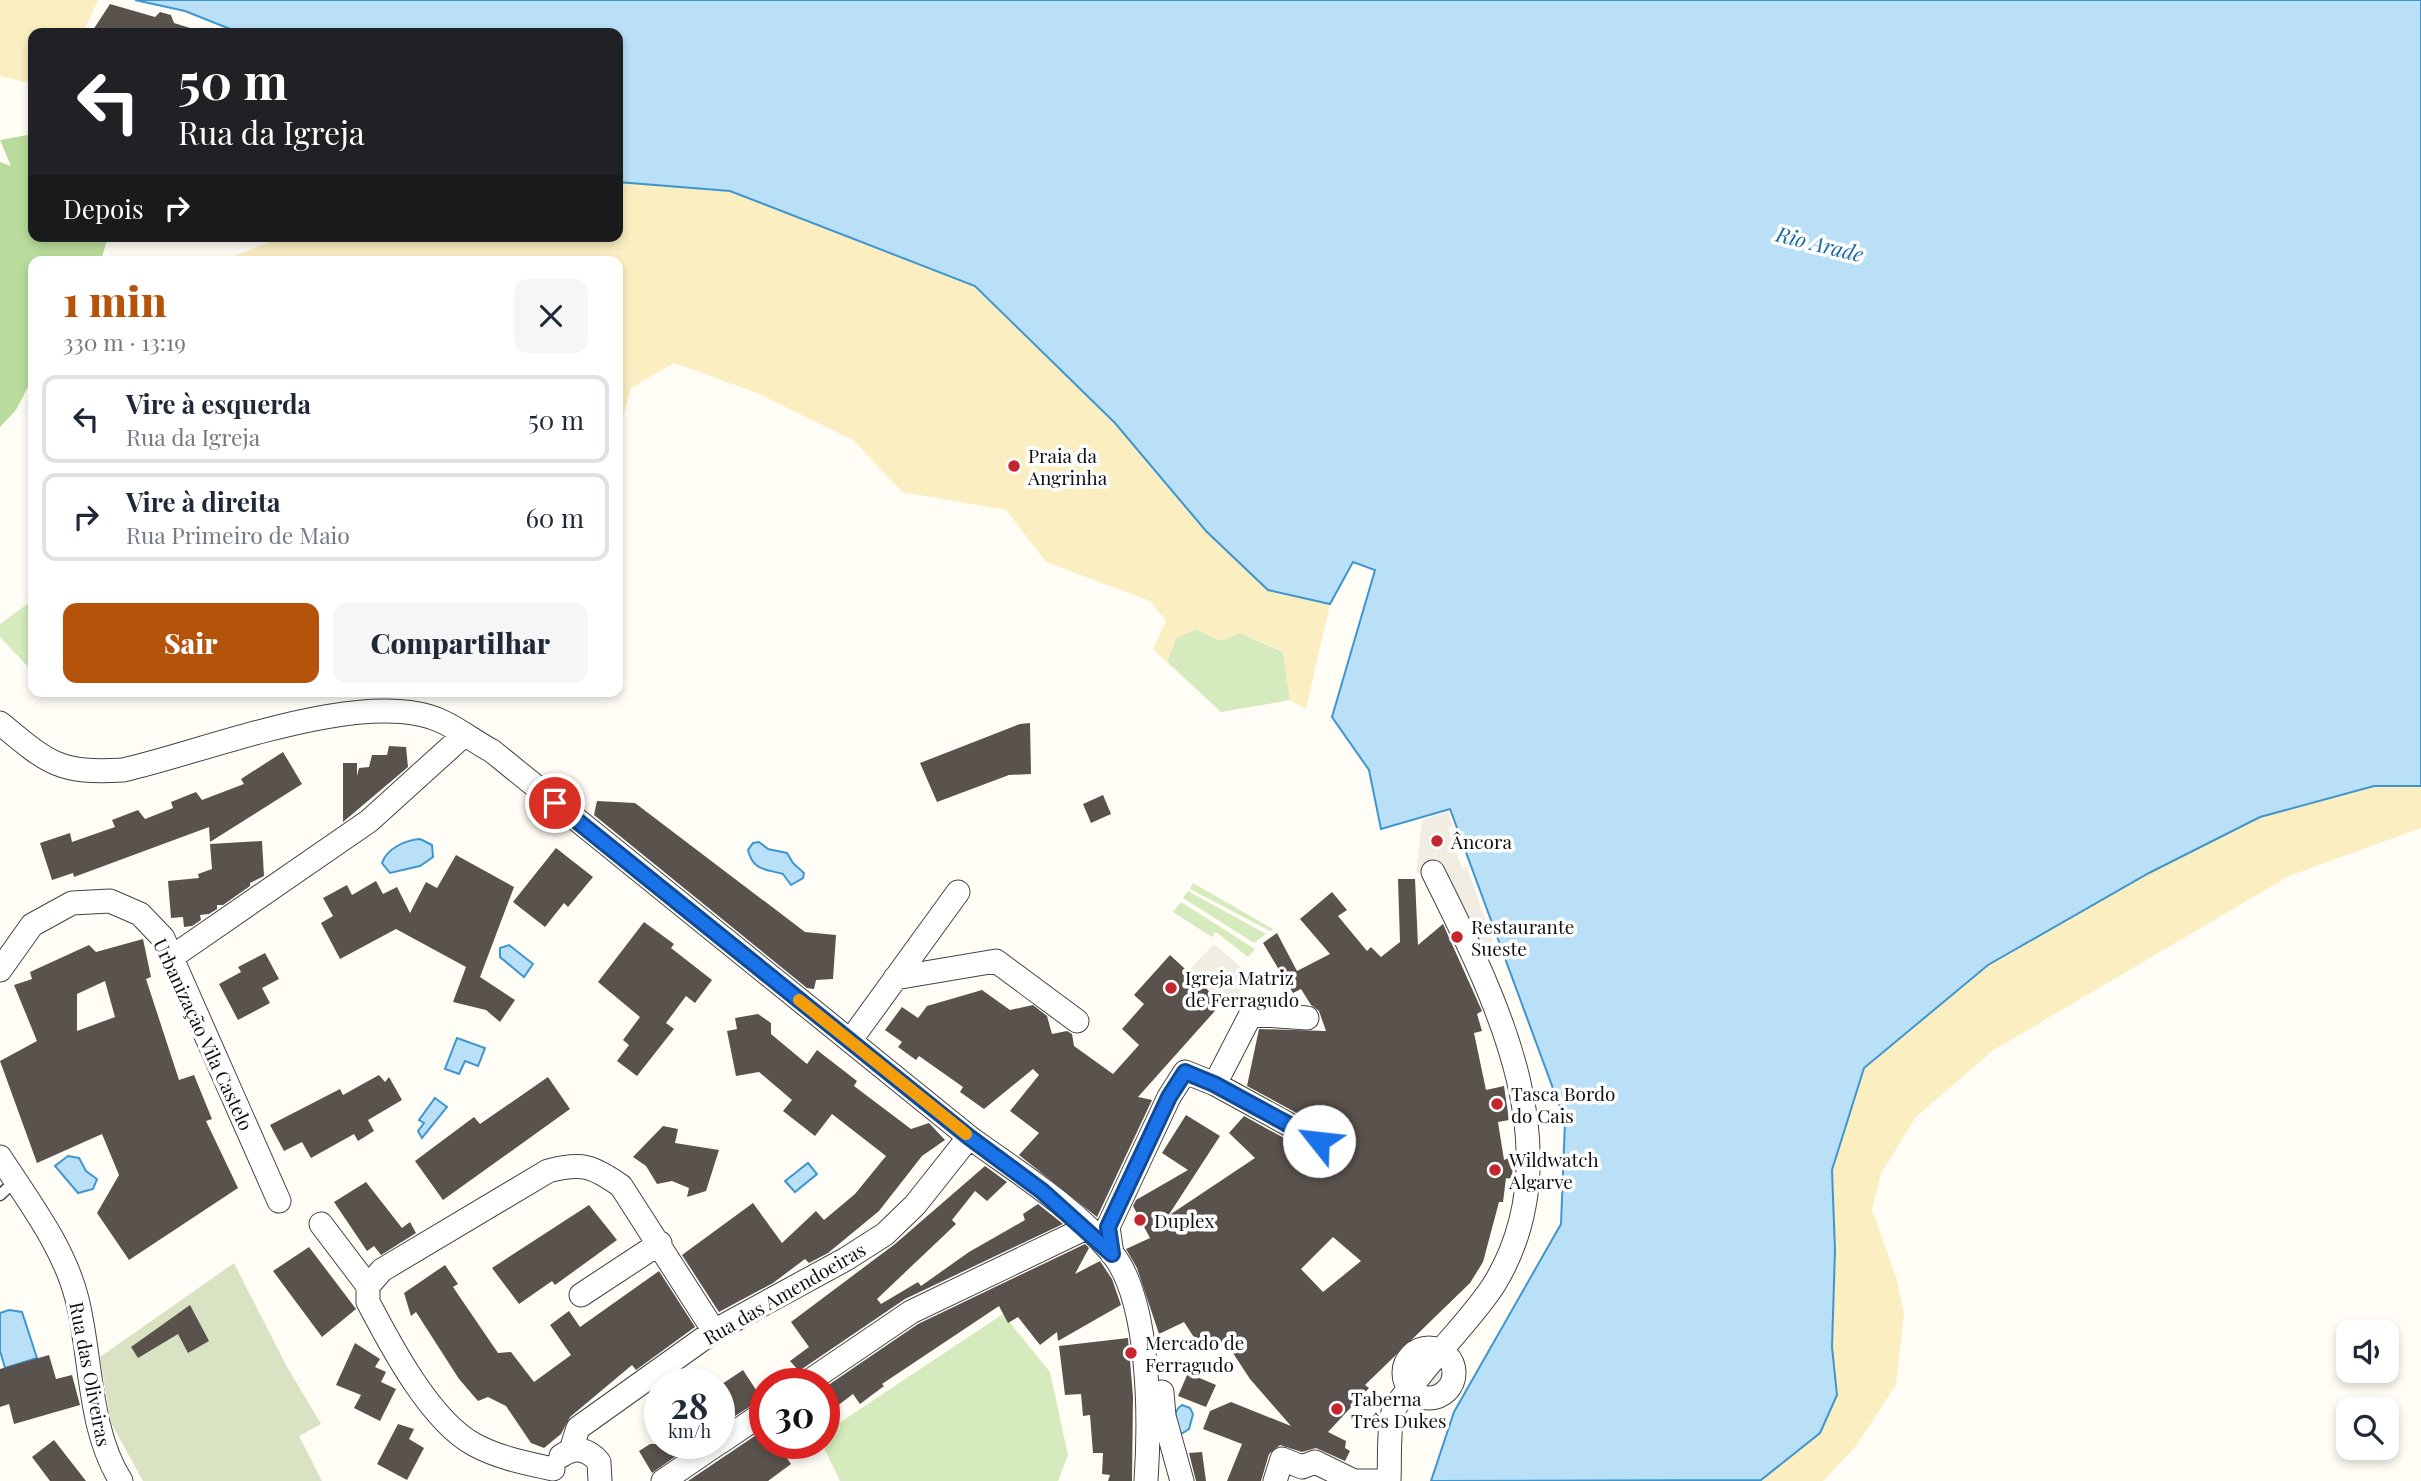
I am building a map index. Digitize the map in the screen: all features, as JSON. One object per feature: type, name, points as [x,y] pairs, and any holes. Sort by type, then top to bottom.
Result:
[{"type":"street","points":[[0,723],[45,760],[84,772],[123,771],[351,711],[399,712],[440,720],[492,751],[738,947],[828,1024],[1086,1228],[1112,1254]]},
{"type":"street","points":[[172,957],[369,821],[464,735]]},
{"type":"street","points":[[1279,1470],[1315,1462],[1354,1481],[1387,1481],[1393,1412],[1495,1283],[1516,1237],[1530,1178],[1527,1125],[1517,1068],[1491,996],[1433,873]]},
{"type":"street","points":[[850,1041],[958,892]]},
{"type":"street","name":"Urbanização Vila Castelo","points":[[0,970],[32,925],[72,903],[110,901],[140,914],[163,938],[279,1201]]},
{"type":"street","points":[[895,978],[996,961],[1077,1021]]},
{"type":"street","points":[[1214,1084],[1251,1014],[1307,1018]]},
{"type":"street","points":[[1182,1481],[1164,1416],[1157,1343],[1112,1254],[1108,1227],[1169,1097],[1185,1072],[1214,1084],[1319,1141]]},
{"type":"street","name":"Rua das Amendoeiras","points":[[571,1450],[578,1428],[714,1331],[846,1259],[885,1234],[915,1205],[969,1137]]},
{"type":"street","name":"Rua das Oliveiras","points":[[0,1157],[8,1188],[54,1240],[76,1296],[90,1358],[96,1413],[104,1450],[117,1479]]},
{"type":"street","points":[[600,1481],[601,1470],[594,1456],[587,1451],[571,1450],[556,1461],[553,1475],[473,1444],[449,1426],[430,1404],[368,1302],[375,1278],[548,1171],[574,1164],[599,1171],[621,1186],[714,1331]]},
{"type":"street","points":[[321,1224],[375,1278]]},
{"type":"street","points":[[829,1368],[912,1312],[1086,1228]]},
{"type":"street","points":[[581,1295],[660,1243]]},
{"type":"street","points":[[1133,1299],[1144,1356],[1150,1426],[1146,1481]]},
{"type":"street","points":[[1409,1390],[1426,1398],[1447,1391],[1454,1377],[1454,1369],[1440,1350]]},
{"type":"street","points":[[663,1481],[695,1459]]},
{"type":"green space","points":[[28,135],[28,242],[106,242],[102,256],[28,256],[28,387],[16,410],[0,427],[0,162],[11,166],[0,140]]},
{"type":"green space","points":[[28,604],[28,667],[0,637],[0,624]]},
{"type":"green space","points":[[1195,629],[1221,640],[1240,633],[1283,652],[1290,700],[1221,712],[1167,662],[1176,638]]},
{"type":"green space","points":[[1193,883],[1273,929],[1270,931],[1190,889]]},
{"type":"green space","points":[[1188,891],[1266,934],[1254,943],[1183,898]]},
{"type":"green space","points":[[1181,902],[1255,949],[1248,957],[1216,932],[1212,937],[1173,912]]},
{"type":"green space","points":[[234,1263],[286,1365],[321,1424],[299,1436],[322,1481],[143,1481],[111,1423],[100,1357]]},
{"type":"green space","points":[[1003,1314],[1050,1372],[1068,1455],[1058,1481],[840,1481],[829,1459],[840,1459],[840,1422]]},
{"type":"sand","points":[[0,0],[98,0],[85,28],[28,28],[28,83],[0,76]]},
{"type":"sand","name":"Praia da Angrinha","points":[[623,182],[730,191],[975,286],[1115,423],[1206,530],[1268,590],[1330,604],[1306,709],[1290,700],[1283,651],[1240,633],[1221,641],[1195,629],[1176,638],[1167,662],[1153,649],[1166,621],[1150,601],[1046,562],[1006,510],[902,492],[853,440],[757,393],[674,363],[631,388],[623,417],[623,256],[235,256],[270,242],[623,242]]},
{"type":"sand","points":[[2374,786],[2421,786],[2421,828],[2289,876],[1992,1051],[1915,1118],[1881,1174],[1872,1210],[1896,1277],[1904,1313],[1896,1385],[1855,1447],[1823,1481],[1759,1481],[1820,1433],[1837,1395],[1832,1347],[1835,1250],[1832,1170],[1864,1068],[1988,965],[2149,873],[2260,817]]},
{"type":"shaded area","points":[[1448,812],[1453,826],[1448,828],[1462,868],[1467,867],[1494,945],[1476,951],[1444,868],[1416,873],[1422,820]]},
{"type":"shaded area","points":[[1214,944],[1251,976],[1229,1006],[1188,971]]},
{"type":"shaded area","points":[[1429,1348],[1447,1355],[1454,1373],[1447,1391],[1429,1398],[1411,1391],[1404,1373],[1411,1355]]},
{"type":"water","name":"Rio Arade","points":[[135,0],[2421,0],[2421,786],[2374,786],[2260,817],[2149,873],[1988,965],[1864,1068],[1832,1170],[1835,1250],[1832,1347],[1837,1395],[1820,1433],[1761,1480],[1431,1481],[1454,1412],[1561,1224],[1565,1121],[1450,809],[1381,829],[1369,770],[1332,717],[1375,570],[1353,562],[1330,604],[1268,590],[1206,531],[1115,423],[975,286],[730,191],[623,182],[623,28],[228,28],[185,11]]},
{"type":"water","points":[[420,839],[432,845],[433,857],[420,866],[390,873],[382,863],[388,853],[403,843]]},
{"type":"water","points":[[759,842],[768,849],[787,853],[804,873],[803,878],[791,885],[783,874],[757,866],[748,850],[753,843]]},
{"type":"water","points":[[509,945],[533,964],[524,977],[500,957],[500,948]]},
{"type":"water","points":[[457,1038],[485,1048],[478,1066],[465,1061],[459,1074],[445,1069]]},
{"type":"water","points":[[435,1098],[447,1107],[422,1138],[418,1131],[424,1123],[419,1120]]},
{"type":"water","points":[[68,1156],[79,1158],[86,1171],[97,1179],[93,1189],[78,1193],[55,1166]]},
{"type":"water","points":[[808,1163],[817,1174],[795,1192],[785,1181]]},
{"type":"water","points":[[9,1310],[22,1312],[37,1358],[5,1368],[0,1351],[0,1313]]},
{"type":"water","points":[[1182,1405],[1190,1408],[1193,1414],[1189,1429],[1181,1434],[1175,1419],[1176,1411]]},
{"type":"building","points":[[110,4],[155,17],[160,12],[171,15],[174,23],[190,28],[94,28]]},
{"type":"building","points":[[1030,723],[1031,774],[1009,775],[937,802],[920,763],[1020,724]]},
{"type":"building","points":[[389,746],[406,747],[408,767],[343,822],[343,763],[357,763],[357,776],[359,768],[369,767],[372,755],[387,755]]},
{"type":"building","points":[[283,752],[302,784],[210,842],[209,827],[74,877],[73,873],[52,880],[40,843],[70,833],[72,842],[115,827],[112,820],[138,810],[145,819],[173,808],[171,802],[196,792],[202,800],[244,784],[241,779]]},
{"type":"building","points":[[1103,795],[1111,814],[1091,823],[1083,804]]},
{"type":"building","points":[[597,801],[635,803],[805,932],[836,935],[833,979],[816,980],[814,989],[807,988],[594,815]]},
{"type":"building","points":[[262,841],[264,876],[250,883],[250,886],[223,905],[217,905],[217,909],[209,914],[200,915],[201,920],[192,926],[184,927],[183,917],[171,918],[168,881],[199,878],[198,874],[212,869],[210,844]]},
{"type":"building","points":[[556,848],[593,877],[568,907],[564,903],[545,927],[513,902]]},
{"type":"building","points":[[456,855],[514,887],[480,977],[515,1000],[500,1022],[486,1010],[453,1002],[466,967],[396,929],[340,959],[321,923],[333,916],[323,898],[347,885],[352,895],[376,881],[383,894],[397,887],[410,913],[426,882],[437,888]]},
{"type":"building","points":[[1398,879],[1415,879],[1418,945],[1443,924],[1482,1011],[1477,1014],[1482,1031],[1474,1033],[1486,1090],[1504,1086],[1509,1120],[1498,1122],[1504,1160],[1513,1156],[1512,1179],[1506,1178],[1503,1202],[1499,1202],[1483,1262],[1470,1283],[1365,1385],[1369,1388],[1328,1432],[1346,1441],[1345,1448],[1350,1451],[1345,1461],[1316,1448],[1302,1452],[1280,1445],[1269,1454],[1261,1481],[1227,1481],[1242,1444],[1203,1429],[1210,1411],[1231,1402],[1291,1426],[1250,1379],[1225,1341],[1203,1351],[1184,1322],[1159,1334],[1137,1268],[1126,1249],[1150,1238],[1133,1206],[1136,1200],[1188,1170],[1162,1153],[1186,1115],[1220,1136],[1168,1216],[1255,1158],[1229,1133],[1244,1116],[1313,1154],[1326,1153],[1333,1140],[1326,1129],[1247,1086],[1259,1029],[1326,1031],[1319,1011],[1311,1005],[1301,989],[1293,993],[1263,943],[1277,933],[1297,971],[1330,954],[1300,919],[1332,892],[1347,910],[1338,916],[1367,951],[1371,947],[1381,957],[1400,942]],"holes":[[[1333,1237],[1361,1261],[1323,1292],[1301,1269]]]},
{"type":"building","points":[[644,922],[674,944],[671,948],[712,980],[695,1003],[686,996],[666,1023],[674,1029],[637,1076],[617,1061],[629,1045],[623,1040],[640,1017],[598,982]]},
{"type":"building","points":[[143,939],[151,977],[146,979],[179,1080],[194,1075],[212,1119],[206,1121],[238,1188],[129,1260],[97,1213],[119,1175],[102,1134],[37,1163],[0,1061],[37,1041],[14,985],[32,979],[30,972],[89,945],[96,952]],"holes":[[[105,981],[115,1017],[77,1031],[77,994]]]},
{"type":"building","points":[[265,953],[279,979],[262,988],[270,1003],[238,1020],[219,984],[241,972],[238,967]]},
{"type":"building","points":[[1170,955],[1222,1003],[1138,1097],[1152,1100],[1097,1217],[1019,1155],[1039,1133],[1010,1111],[1039,1075],[1033,1069],[984,1109],[960,1092],[963,1087],[919,1056],[916,1060],[898,1047],[902,1042],[885,1030],[902,1007],[918,1018],[927,1006],[982,990],[1010,1010],[1033,1005],[1047,1016],[1052,1034],[1067,1031],[1072,1034],[1074,1046],[1113,1074],[1139,1045],[1122,1029],[1144,1004],[1134,995]]},
{"type":"building","points":[[758,1014],[771,1023],[771,1034],[807,1064],[817,1050],[857,1081],[854,1086],[911,1129],[929,1123],[945,1140],[922,1156],[879,1211],[828,1253],[809,1263],[805,1259],[773,1283],[719,1312],[682,1255],[753,1203],[782,1243],[816,1211],[824,1220],[855,1194],[886,1156],[832,1114],[815,1136],[783,1111],[792,1100],[759,1072],[736,1076],[727,1031],[737,1029],[735,1018]]},
{"type":"building","points":[[379,1075],[385,1082],[389,1077],[402,1100],[368,1120],[374,1131],[358,1141],[354,1134],[311,1158],[302,1142],[284,1151],[270,1125],[340,1089],[343,1095]]},
{"type":"building","points":[[548,1077],[570,1109],[443,1200],[415,1161],[474,1117],[480,1124]]},
{"type":"building","points":[[663,1126],[678,1129],[675,1143],[719,1150],[706,1191],[687,1197],[689,1188],[672,1181],[657,1184],[646,1166],[633,1157]]},
{"type":"building","points":[[985,1166],[1007,1182],[987,1201],[975,1191],[952,1220],[956,1224],[877,1299],[881,1304],[918,1282],[921,1286],[969,1252],[1025,1220],[1023,1214],[1038,1204],[1063,1224],[905,1299],[803,1368],[796,1368],[790,1361],[809,1347],[791,1322],[895,1244]]},
{"type":"building","points":[[366,1182],[402,1228],[410,1222],[416,1233],[381,1255],[374,1246],[367,1251],[334,1202]]},
{"type":"building","points":[[589,1205],[617,1240],[555,1285],[552,1281],[519,1304],[492,1268]]},
{"type":"building","points":[[1085,1244],[1089,1248],[1075,1274],[1100,1261],[1112,1279],[1121,1305],[1058,1341],[1057,1332],[1040,1345],[1018,1317],[1008,1323],[999,1306],[882,1384],[884,1386],[860,1404],[853,1394],[840,1404],[840,1377],[918,1324]]},
{"type":"building","points":[[309,1247],[356,1309],[322,1337],[273,1271]]},
{"type":"building","points":[[445,1265],[458,1284],[453,1287],[498,1353],[511,1352],[534,1382],[571,1355],[550,1325],[569,1311],[580,1327],[659,1271],[695,1327],[636,1370],[632,1365],[570,1417],[561,1434],[544,1448],[531,1443],[506,1406],[488,1397],[478,1401],[459,1379],[416,1312],[411,1316],[404,1293]]},
{"type":"building","points":[[190,1305],[209,1341],[188,1353],[178,1334],[138,1358],[131,1347]]},
{"type":"building","points":[[1128,1338],[1133,1396],[1132,1481],[1108,1481],[1110,1475],[1102,1474],[1103,1453],[1093,1453],[1090,1415],[1083,1416],[1081,1394],[1065,1395],[1059,1346]]},
{"type":"building","points":[[355,1343],[380,1359],[375,1367],[386,1372],[381,1382],[396,1389],[380,1421],[354,1408],[361,1395],[336,1385]]},
{"type":"building","points":[[49,1355],[56,1379],[72,1375],[80,1405],[14,1424],[9,1404],[0,1407],[0,1369]]},
{"type":"building","points":[[743,1370],[749,1379],[749,1407],[735,1416],[735,1375]]},
{"type":"building","points":[[1188,1373],[1216,1385],[1206,1407],[1178,1396]]},
{"type":"building","points":[[398,1424],[414,1429],[409,1439],[424,1448],[407,1480],[377,1464]]},
{"type":"building","points":[[54,1440],[86,1481],[50,1481],[32,1457]]},
{"type":"building","points":[[749,1440],[749,1459],[788,1459],[791,1464],[768,1481],[688,1481],[721,1459],[735,1459],[735,1449]]},
{"type":"building","points":[[644,1448],[644,1459],[672,1459],[652,1473],[639,1451]]},
{"type":"building","points":[[1202,1452],[1206,1481],[1196,1481],[1189,1453]]},
{"type":"slow traffic","points":[[799,1000],[966,1134]]},
{"type":"place","name":"Praia da Angrinha","points":[[1014,466]]},
{"type":"place","name":"Âncora","points":[[1437,841]]},
{"type":"place","name":"Restaurante Sueste","points":[[1457,937]]},
{"type":"place","name":"Igreja Matriz de Ferragudo","points":[[1171,988]]},
{"type":"place","name":"Tasca Bordo do Cais","points":[[1497,1104]]},
{"type":"place","name":"Wildwatch Algarve","points":[[1495,1170]]},
{"type":"place","name":"Duplex","points":[[1140,1220]]},
{"type":"place","name":"Mercado de Ferragudo","points":[[1131,1353]]},
{"type":"place","name":"Taberna Três Dukes","points":[[1337,1409]]},
{"type":"route","points":[[555,803],[738,947],[828,1024],[969,1137],[1042,1191],[1112,1254],[1108,1227],[1169,1097],[1185,1072],[1214,1084],[1319,1141]]}]
